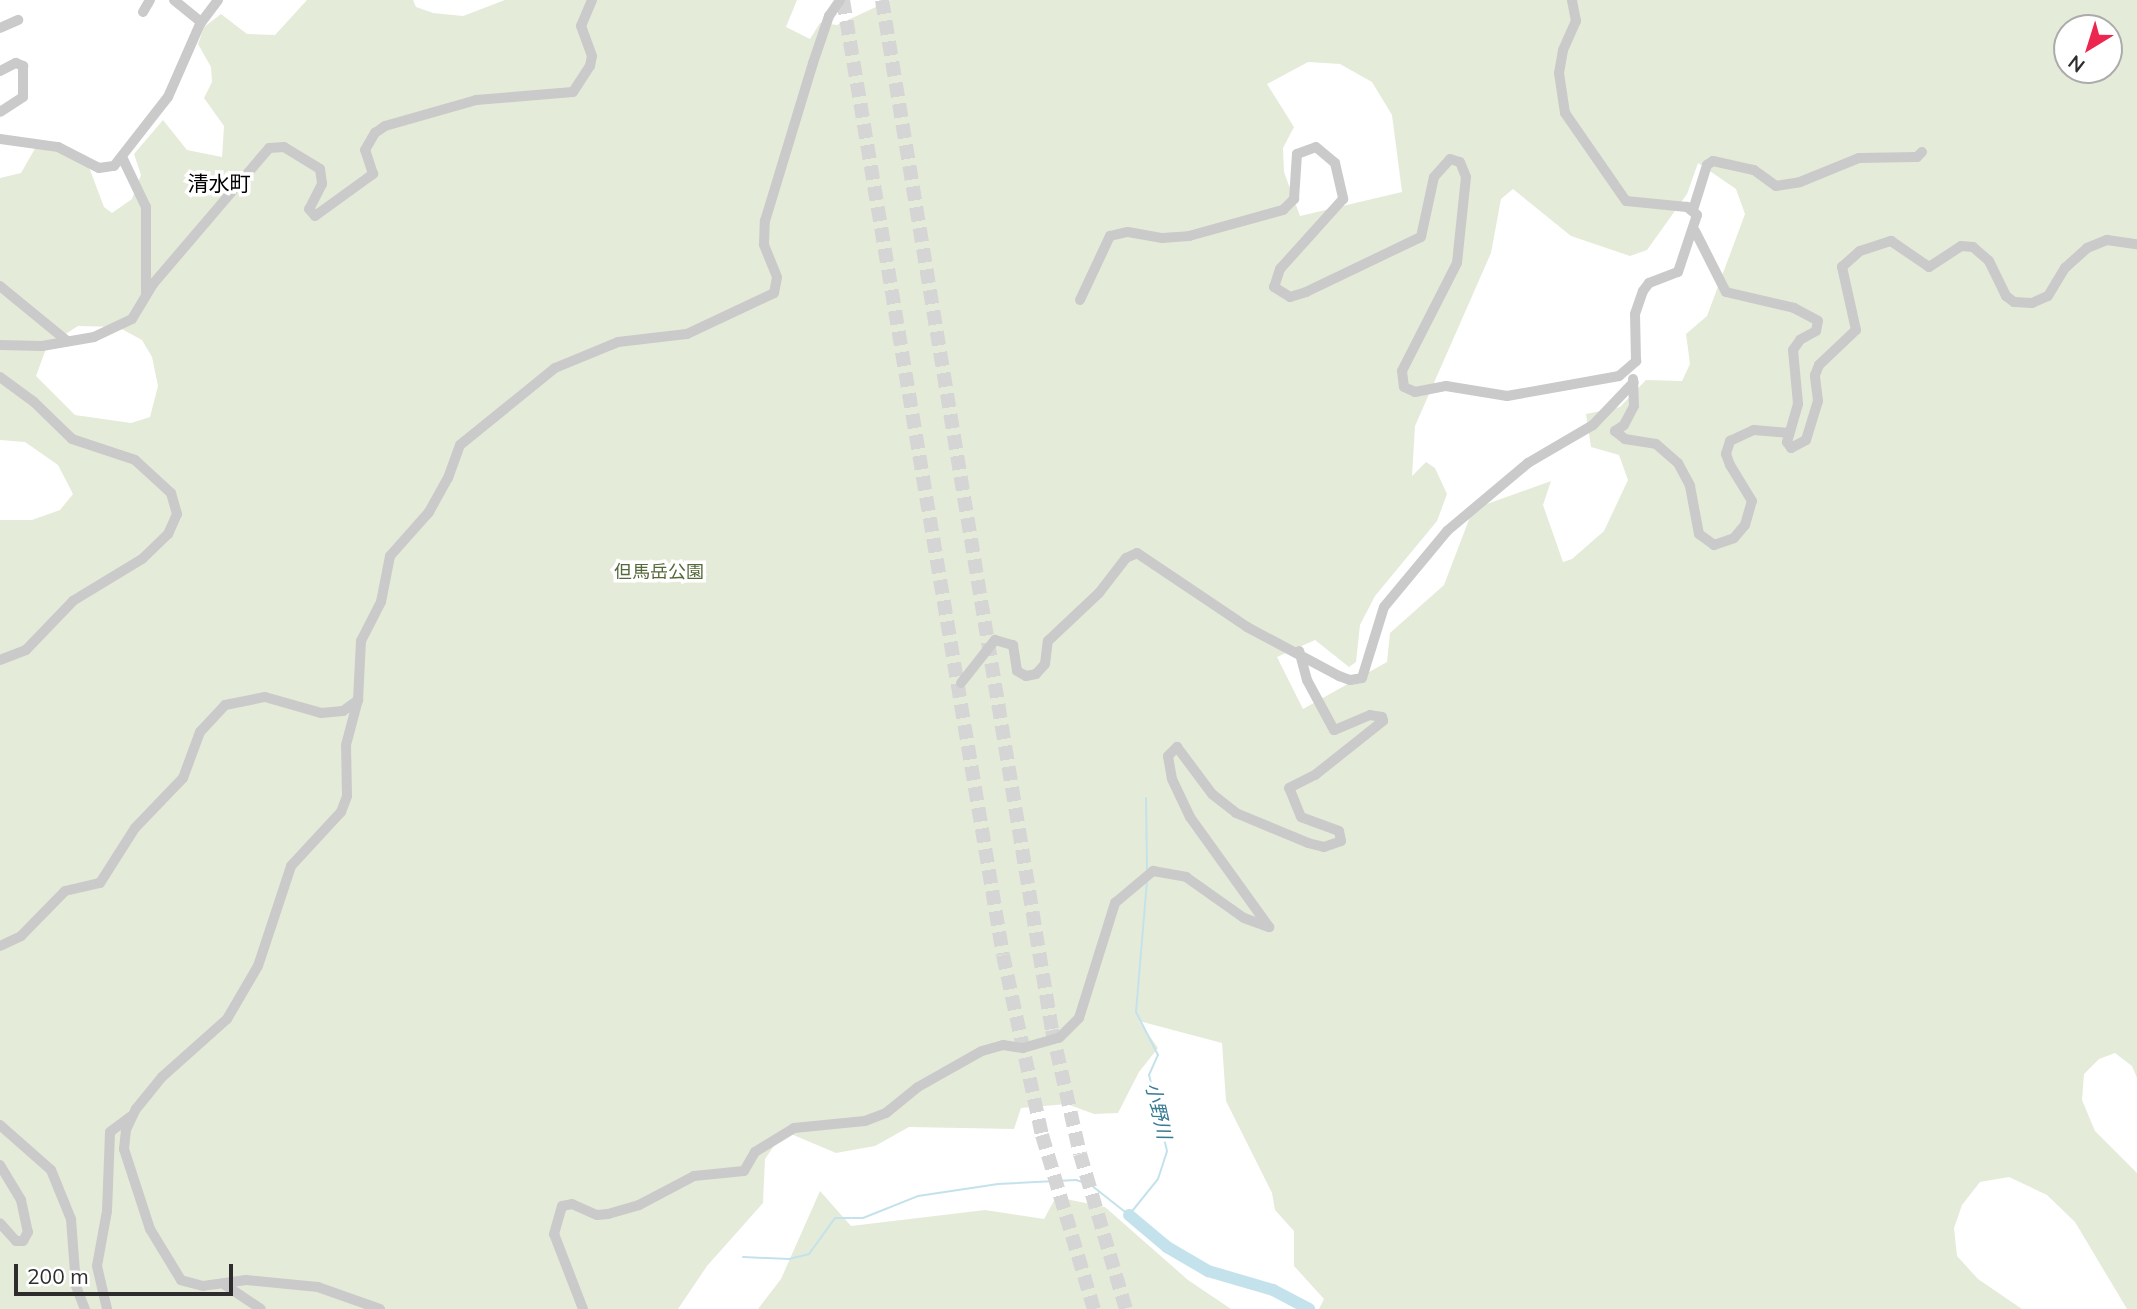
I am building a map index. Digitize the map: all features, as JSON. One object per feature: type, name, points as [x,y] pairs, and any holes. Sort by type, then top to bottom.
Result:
[{"type":"street","points":[[144,12],[150,0]]},
{"type":"street","points":[[174,0],[201,22]]},
{"type":"street","points":[[0,139],[13,137],[66,150],[99,168],[114,166],[123,159],[168,97],[201,22],[218,0]]},
{"type":"street","points":[[0,345],[67,341],[108,333],[125,324],[146,295],[269,148],[284,147],[320,169],[323,184],[309,209],[315,216],[373,174],[365,150],[375,132],[385,127],[476,100],[573,92],[590,66],[580,26],[592,0]]},
{"type":"street","points":[[107,1309],[97,1266],[109,1191],[110,1132],[131,1116],[162,1077],[227,1019],[243,996],[274,925],[291,866],[341,812],[347,796],[346,745],[358,700],[361,641],[381,602],[390,556],[429,512],[449,478],[460,445],[555,368],[618,342],[687,334],[774,293],[777,277],[764,244],[765,221],[813,63],[829,16],[840,0]]},
{"type":"street","points":[[1080,300],[1110,236],[1128,232],[1181,237],[1283,210],[1294,199],[1297,154],[1316,147],[1335,163],[1344,187],[1343,199],[1280,269],[1274,287],[1290,297],[1306,292],[1421,237],[1434,177],[1451,159],[1460,162],[1466,177],[1457,263],[1402,370],[1404,387],[1415,392],[1446,386],[1507,396],[1603,380],[1629,369],[1637,355],[1635,314],[1643,291],[1649,283],[1678,272],[1695,231],[1697,215],[1693,210],[1634,205],[1620,197],[1565,113],[1559,73],[1563,50],[1576,21],[1572,0]]},
{"type":"street","points":[[0,28],[18,20]]},
{"type":"street","points":[[0,71],[16,63],[23,66],[23,97],[0,112]]},
{"type":"street","points":[[1693,210],[1707,165],[1713,161],[1754,170],[1776,186],[1800,182],[1859,159],[1917,157],[1922,152]]},
{"type":"street","points":[[123,159],[146,207],[146,295]]},
{"type":"street","points":[[1695,231],[1726,292],[1794,307],[1818,321],[1816,331],[1800,340],[1793,350],[1798,404],[1788,433],[1791,448],[1803,445],[1818,401],[1815,375],[1819,365],[1856,330],[1842,267],[1860,251],[1891,241],[1929,267],[1961,246],[1973,247],[1989,261],[2006,296],[2014,302],[2032,303],[2048,296],[2065,268],[2087,248],[2107,240],[2137,244]]},
{"type":"street","points":[[0,286],[67,341]]},
{"type":"street","points":[[1629,369],[1634,382],[1634,405],[1624,425],[1615,431],[1625,439],[1656,444],[1678,463],[1690,486],[1699,534],[1714,545],[1734,538],[1745,525],[1752,501],[1730,465],[1726,454],[1730,441],[1754,430],[1788,433]]},
{"type":"street","points":[[0,377],[34,402],[72,439],[135,460],[171,493],[177,514],[168,534],[142,559],[82,594],[26,650],[0,660]]},
{"type":"street","points":[[961,683],[995,640],[1013,645],[1017,671],[1026,676],[1036,674],[1045,664],[1048,641],[1099,593],[1126,558],[1137,553],[1247,627],[1299,651],[1339,676],[1350,680],[1362,677],[1384,607],[1447,531],[1528,463],[1593,425],[1634,382]]},
{"type":"street","points":[[583,1309],[554,1234],[562,1206],[572,1204],[597,1215],[608,1214],[639,1205],[694,1176],[744,1171],[755,1152],[794,1128],[865,1121],[886,1113],[918,1087],[996,1045],[1023,1048],[1059,1038],[1079,1018],[1115,903],[1153,871],[1186,877],[1244,918],[1269,926],[1190,817],[1172,779],[1168,756],[1177,747],[1212,794],[1237,813],[1308,843],[1324,847],[1341,841],[1339,831],[1301,817],[1289,788],[1315,775],[1383,721],[1382,716],[1370,715],[1334,730],[1307,680],[1299,651]]},
{"type":"street","points":[[0,946],[21,936],[65,891],[100,883],[135,828],[183,778],[200,732],[225,705],[265,697],[321,713],[343,712],[358,700]]},
{"type":"street","points":[[131,1116],[124,1149],[150,1229],[181,1280],[225,1285],[247,1280],[318,1287],[380,1309]]},
{"type":"street","points":[[0,1125],[51,1170],[71,1219],[76,1286],[85,1309]]},
{"type":"street","points":[[0,1165],[21,1200],[28,1232],[23,1241],[16,1241],[0,1223]]},
{"type":"street","points":[[225,1285],[261,1309]]},
{"type":"green space","name":"但馬岳公園","points":[[307,0],[413,0],[416,7],[433,13],[463,16],[505,0],[797,0],[786,27],[810,39],[820,23],[837,25],[891,0],[2137,0],[2137,1078],[2132,1066],[2115,1053],[2099,1059],[2084,1074],[2082,1100],[2095,1131],[2137,1173],[2137,1309],[2127,1309],[2075,1222],[2047,1195],[2009,1177],[1980,1182],[1962,1205],[1954,1228],[1957,1256],[1978,1279],[2022,1309],[1319,1309],[1324,1299],[1294,1266],[1294,1231],[1275,1210],[1272,1193],[1226,1101],[1222,1043],[1139,1021],[1158,1048],[1139,1072],[1118,1113],[1094,1114],[1067,1104],[1021,1108],[1014,1129],[909,1127],[875,1146],[836,1153],[784,1131],[765,1159],[763,1203],[707,1266],[678,1309],[0,1309],[0,520],[32,520],[60,510],[73,494],[58,465],[25,442],[0,440],[0,178],[21,173],[37,145],[87,162],[104,207],[112,213],[132,199],[141,175],[134,154],[163,120],[187,150],[222,157],[224,126],[204,98],[212,82],[211,67],[198,44],[204,27],[221,14],[247,34],[275,35]],"holes":[[[1308,62],[1340,64],[1372,82],[1392,115],[1402,192],[1300,216],[1284,172],[1283,148],[1294,127],[1267,84]],[[1698,163],[1736,189],[1745,214],[1707,316],[1686,334],[1690,364],[1682,381],[1646,380],[1620,407],[1586,414],[1591,447],[1619,455],[1628,480],[1604,531],[1572,559],[1563,562],[1543,505],[1551,481],[1473,509],[1444,585],[1390,633],[1387,662],[1303,709],[1277,657],[1315,640],[1349,667],[1356,662],[1360,625],[1375,596],[1437,521],[1447,494],[1435,468],[1426,462],[1412,476],[1415,426],[1491,253],[1501,199],[1513,189],[1571,236],[1630,256],[1647,250],[1687,194]],[[78,326],[118,327],[142,340],[152,357],[158,386],[150,417],[131,423],[75,415],[36,376],[47,346]]]},
{"type":"green space","points":[[820,1191],[851,1226],[985,1210],[1044,1219],[1056,1197],[1105,1207],[1188,1280],[1231,1309],[758,1309],[781,1279]]},
{"type":"waterway","name":"小野川","points":[[1146,798],[1147,871]]},
{"type":"waterway","points":[[743,1257],[789,1259],[809,1254],[835,1218],[863,1218],[918,1196],[998,1184],[1076,1180],[1091,1185],[1129,1215],[1158,1179],[1167,1151],[1149,1075],[1158,1055],[1136,1012],[1147,880]]},
{"type":"waterway","name":"小野川","points":[[1129,1215],[1167,1247],[1208,1271],[1273,1290],[1309,1309]]},
{"type":"tunnel","points":[[843,0],[1003,955],[1042,1135],[1094,1309]]},
{"type":"tunnel","points":[[882,0],[1052,1030],[1080,1154],[1126,1309]]},
{"type":"district","name":"清水町","points":[[219,183]]}]
